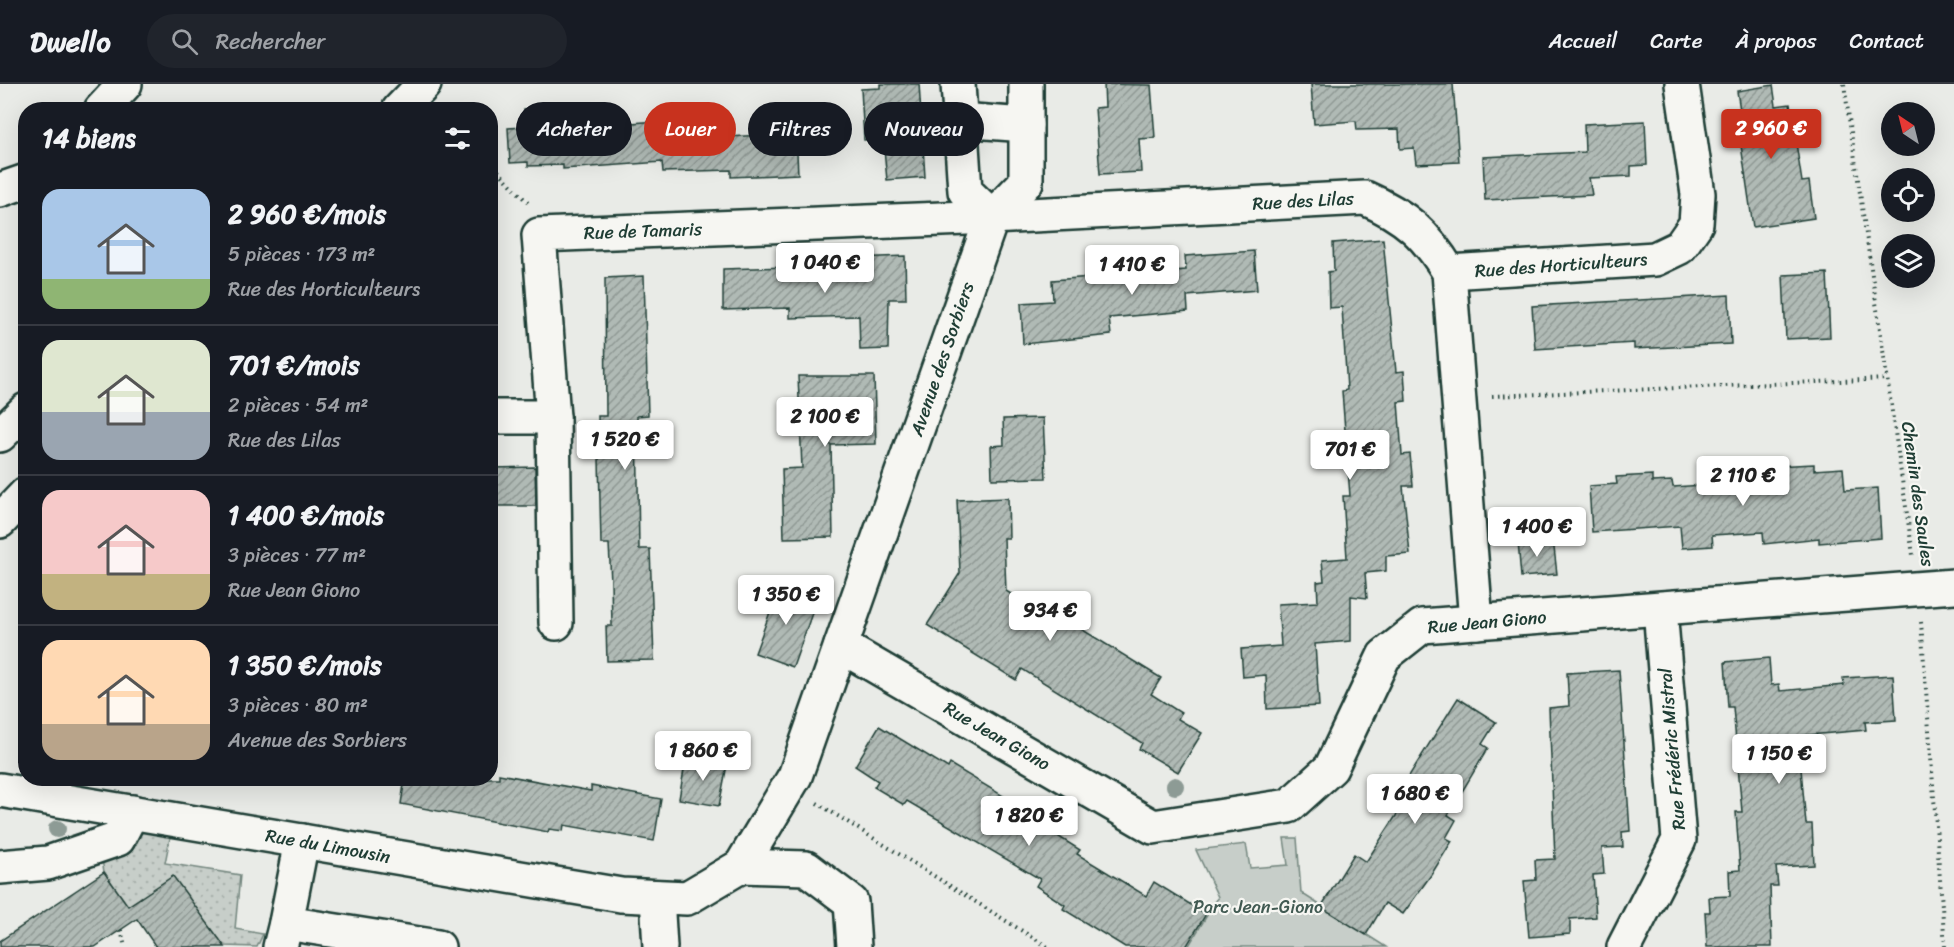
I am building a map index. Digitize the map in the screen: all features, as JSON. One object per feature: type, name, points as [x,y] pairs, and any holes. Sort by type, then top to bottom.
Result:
[{"type":"street","points":[[108,102],[125,84]]},
{"type":"street","points":[[407,102],[424,84]]},
{"type":"street","points":[[958,84],[959,102]]},
{"type":"street","name":"Avenue des Sorbiers","points":[[741,866],[789,786],[841,646],[992,217],[1026,182],[1026,84]]},
{"type":"street","name":"Rue des Horticulteurs","points":[[1449,272],[1655,259],[1680,247],[1696,224],[1698,194],[1682,84]]},
{"type":"street","points":[[984,122],[1026,125]]},
{"type":"street","points":[[963,156],[965,191],[992,217]]},
{"type":"street","points":[[0,190],[18,184]]},
{"type":"street","name":"Rue des Lilas","points":[[992,217],[1365,198],[1389,208],[1416,227],[1434,248],[1449,272],[1476,622]]},
{"type":"street","name":"Rue de Tamaris","points":[[539,235],[992,217]]},
{"type":"street","points":[[539,235],[553,417],[556,623]]},
{"type":"street","points":[[0,401],[18,400]]},
{"type":"street","points":[[498,417],[553,417]]},
{"type":"street","points":[[0,435],[18,418]]},
{"type":"street","points":[[0,521],[18,502]]},
{"type":"street","name":"Rue Jean Giono","points":[[841,646],[1153,827],[1289,806],[1331,768],[1384,656],[1422,626],[1919,591],[1954,586]]},
{"type":"street","name":"Rue Frédéric Mistral","points":[[1624,947],[1679,840],[1660,609]]},
{"type":"street","name":"Rue du Limousin","points":[[0,790],[621,895],[687,898],[741,866]]},
{"type":"street","points":[[0,867],[48,863],[118,839],[132,812]]},
{"type":"street","points":[[302,841],[283,935],[438,947]]},
{"type":"street","points":[[741,866],[806,868],[851,902],[854,947]]},
{"type":"street","points":[[657,897],[660,947]]},
{"type":"path","name":"Chemin des Saules","points":[[1844,84],[1919,591],[1945,947]]},
{"type":"path","points":[[498,170],[527,200],[539,235]]},
{"type":"path","points":[[1458,398],[1887,379]]},
{"type":"path","points":[[789,786],[1047,947]]},
{"type":"path","points":[[121,930],[125,947]]},
{"type":"green space","points":[[141,829],[171,833],[165,863],[240,875],[235,929],[263,934],[257,947],[224,946],[173,877],[128,906],[104,872],[101,852]]},
{"type":"green space","name":"Parc Jean-Giono","points":[[1284,838],[1297,838],[1301,893],[1386,947],[1188,947],[1218,897],[1196,850],[1246,844],[1250,868],[1288,865]]},
{"type":"building","points":[[880,84],[919,84],[920,102],[864,102],[864,140],[861,89],[880,88]]},
{"type":"building","points":[[1104,84],[1151,85],[1155,138],[1139,139],[1141,172],[1100,174],[1095,108],[1105,107]]},
{"type":"building","points":[[1311,84],[1453,84],[1459,162],[1416,164],[1414,148],[1400,149],[1399,129],[1357,130],[1356,121],[1314,124]]},
{"type":"building","points":[[1773,85],[1776,106],[1790,104],[1802,182],[1809,181],[1814,218],[1753,227],[1736,111],[1740,110],[1737,91]]},
{"type":"building","points":[[1645,121],[1647,165],[1631,166],[1631,176],[1589,178],[1592,195],[1485,200],[1483,157],[1585,152],[1584,124]]},
{"type":"building","points":[[644,122],[644,156],[736,156],[736,137],[748,136],[748,156],[797,156],[798,174],[731,177],[731,170],[663,172],[662,162],[563,169],[563,165],[528,166],[528,162],[510,163],[508,128],[516,128],[516,156],[632,156],[632,123]]},
{"type":"building","points":[[885,156],[924,156],[925,177],[887,180]]},
{"type":"building","points":[[1383,239],[1396,372],[1404,371],[1406,401],[1398,402],[1402,455],[1410,454],[1413,486],[1403,486],[1410,554],[1386,556],[1386,571],[1365,573],[1367,598],[1351,596],[1351,641],[1315,644],[1319,706],[1267,709],[1266,675],[1243,677],[1241,649],[1281,646],[1278,604],[1318,602],[1317,582],[1324,581],[1322,560],[1347,558],[1343,496],[1350,496],[1342,391],[1347,390],[1342,307],[1329,308],[1328,272],[1334,271],[1333,243]]},
{"type":"building","points":[[1254,251],[1257,290],[1187,296],[1188,311],[1109,318],[1111,335],[1023,344],[1021,303],[1053,301],[1052,280],[1186,270],[1185,256]]},
{"type":"building","points":[[905,256],[906,299],[889,299],[888,349],[860,350],[859,316],[790,318],[790,308],[723,310],[723,269],[789,267],[789,278],[857,275],[856,258]]},
{"type":"building","points":[[1827,273],[1830,337],[1786,339],[1783,275]]},
{"type":"building","points":[[644,276],[648,415],[637,416],[639,549],[650,549],[654,660],[607,661],[606,626],[612,626],[611,582],[609,544],[601,544],[598,416],[606,416],[605,278]]},
{"type":"building","points":[[1729,295],[1731,344],[1634,349],[1634,343],[1535,349],[1532,306]]},
{"type":"building","points":[[798,376],[874,376],[876,444],[831,445],[833,537],[784,538],[782,469],[802,468]]},
{"type":"building","points":[[1043,418],[1046,478],[992,479],[991,446],[1004,445],[1003,419]]},
{"type":"building","points":[[1814,464],[1814,470],[1843,468],[1845,490],[1878,488],[1881,538],[1819,543],[1819,538],[1764,544],[1763,532],[1712,535],[1713,546],[1682,548],[1680,526],[1592,532],[1589,486],[1617,484],[1616,477],[1652,475],[1652,482],[1672,481],[1673,487],[1734,483],[1734,476],[1774,472],[1774,466]]},
{"type":"building","points":[[535,467],[536,506],[498,506],[498,468]]},
{"type":"building","points":[[1008,498],[1009,538],[1004,538],[1006,591],[1053,619],[1057,614],[1161,678],[1151,694],[1181,713],[1178,719],[1202,733],[1178,772],[1139,749],[1142,743],[1022,669],[1016,680],[927,625],[960,573],[957,500]]},
{"type":"building","points":[[1553,539],[1557,574],[1521,577],[1518,542]]},
{"type":"building","points":[[780,585],[817,599],[793,667],[755,653]]},
{"type":"building","points":[[1769,658],[1771,685],[1779,684],[1780,691],[1844,685],[1843,678],[1893,675],[1896,720],[1865,722],[1866,730],[1798,736],[1806,824],[1812,824],[1814,865],[1776,867],[1778,886],[1770,886],[1772,947],[1707,947],[1705,912],[1710,912],[1709,897],[1730,896],[1729,871],[1740,870],[1736,812],[1742,812],[1733,707],[1728,707],[1725,662]]},
{"type":"building","points":[[1619,670],[1630,831],[1622,832],[1623,847],[1602,848],[1604,874],[1593,875],[1596,917],[1570,919],[1570,934],[1529,937],[1524,881],[1536,880],[1535,860],[1555,859],[1549,708],[1569,706],[1567,673]]},
{"type":"building","points":[[1458,698],[1496,722],[1482,744],[1488,748],[1448,815],[1456,820],[1446,838],[1452,841],[1403,914],[1385,903],[1366,935],[1321,907],[1354,854],[1366,862],[1403,805],[1396,801],[1402,787]]},
{"type":"building","points":[[879,726],[948,768],[950,764],[1043,820],[1040,825],[1080,850],[1077,854],[1146,896],[1154,882],[1206,914],[1186,947],[1125,947],[1063,909],[1065,905],[1036,886],[1040,879],[907,801],[904,805],[874,787],[878,781],[855,766]]},
{"type":"building","points":[[686,758],[727,765],[719,806],[679,799]]},
{"type":"building","points":[[499,774],[591,791],[591,786],[661,799],[654,841],[564,825],[563,831],[549,829],[548,832],[401,804],[404,786],[498,786]]},
{"type":"building","points":[[104,872],[128,906],[173,876],[225,947],[156,947],[137,919],[95,947],[0,947],[0,941]]}]
